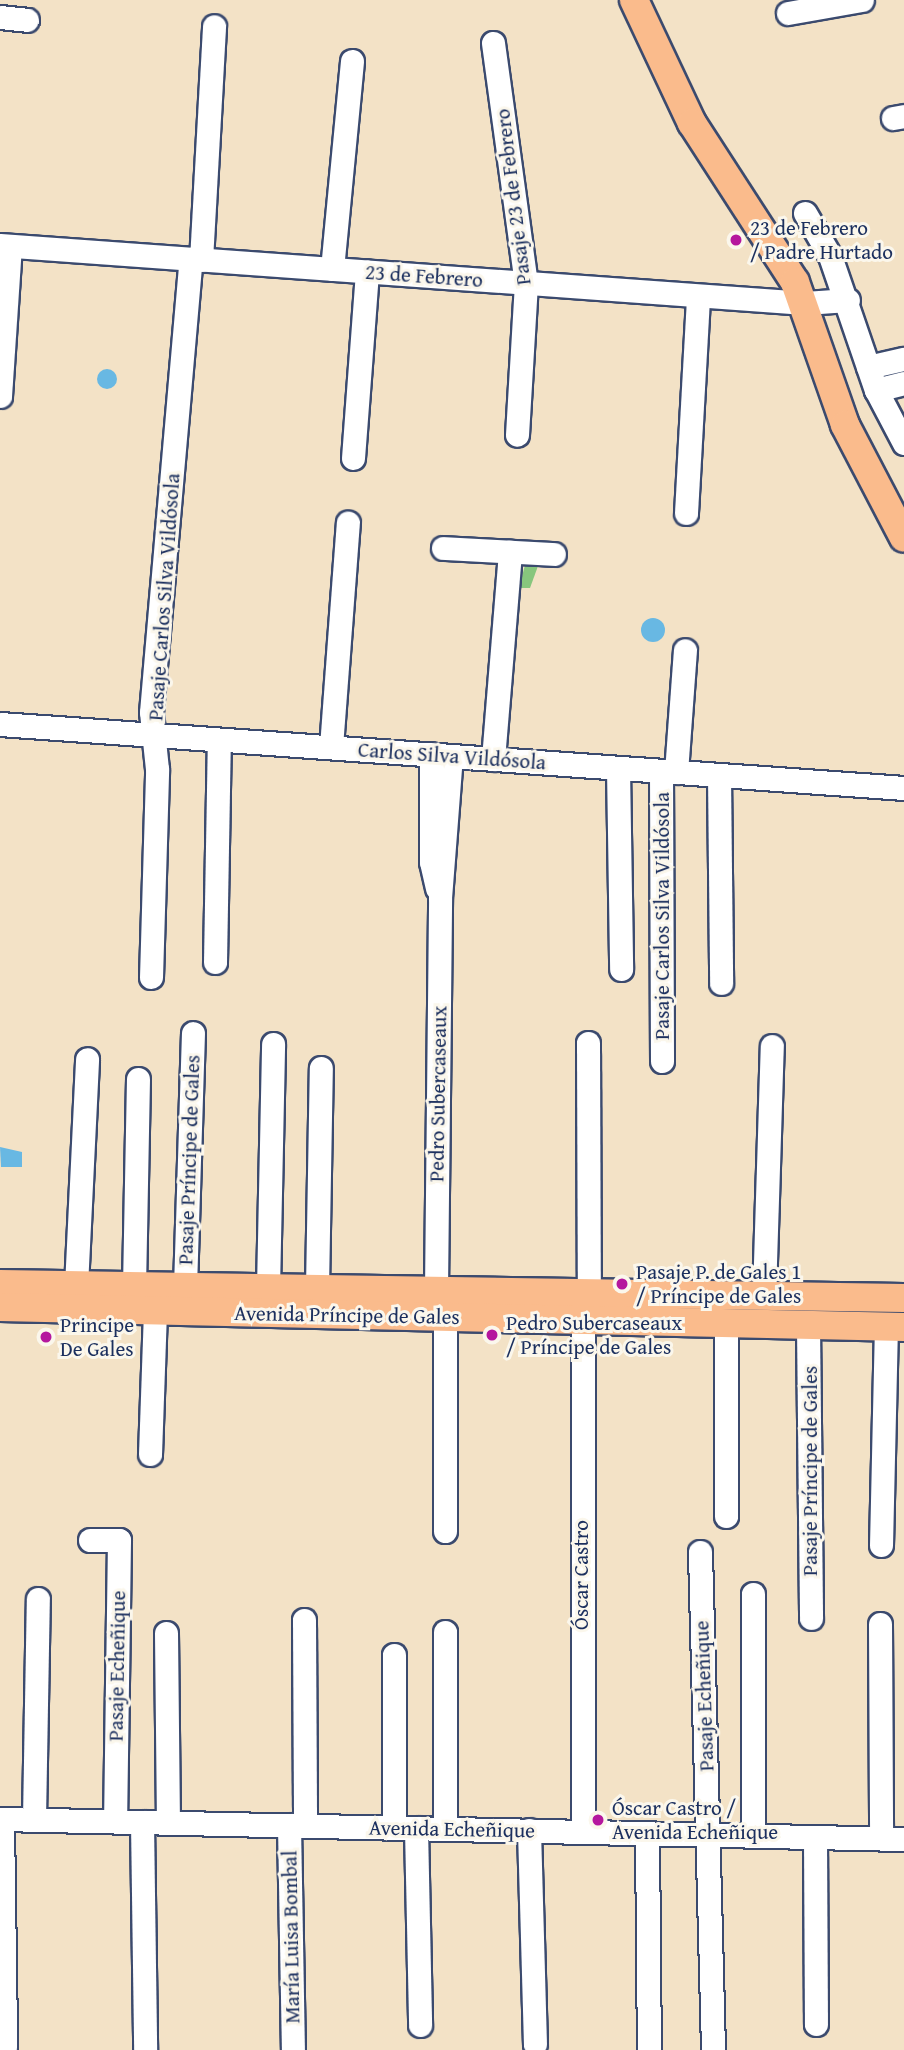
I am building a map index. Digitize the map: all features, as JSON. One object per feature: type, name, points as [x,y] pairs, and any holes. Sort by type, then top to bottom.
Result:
[{"type":"main road","points":[[634,0],[692,123],[805,303],[845,425],[900,527]]},
{"type":"main road","name":"Avenida Príncipe de Gales","points":[[0,1284],[589,1291],[904,1298]]},
{"type":"main road","name":"Avenida Príncipe de Gales","points":[[0,1307],[895,1326]]},
{"type":"street","points":[[788,13],[862,0]]},
{"type":"street","points":[[0,17],[27,20]]},
{"type":"street","points":[[196,259],[214,26]]},
{"type":"street","name":"Pasaje 23 de Febrero","points":[[493,43],[526,283],[517,435]]},
{"type":"street","points":[[332,269],[352,61]]},
{"type":"street","points":[[805,213],[848,300],[876,390],[904,443]]},
{"type":"street","name":"23 de Febrero","points":[[5,246],[805,303],[848,300]]},
{"type":"street","points":[[0,396],[5,246]]},
{"type":"street","name":"Pasaje Carlos Silva Vildósola","points":[[150,977],[155,735],[151,712],[196,259]]},
{"type":"street","points":[[353,458],[367,272]]},
{"type":"street","points":[[686,513],[698,296]]},
{"type":"street","points":[[868,367],[904,359]]},
{"type":"street","points":[[876,390],[904,383]]},
{"type":"street","points":[[331,747],[348,523]]},
{"type":"street","points":[[443,548],[554,554]]},
{"type":"street","points":[[493,759],[510,552]]},
{"type":"street","name":"Pasaje Carlos Silva Vildósola","points":[[662,1061],[669,771],[685,650]]},
{"type":"street","name":"Carlos Silva Vildósola","points":[[0,724],[904,788]]},
{"type":"street","points":[[215,962],[219,740]]},
{"type":"street","name":"Pedro Subercaseaux","points":[[436,1290],[440,898],[431,862],[441,755]]},
{"type":"street","name":"Pasaje Carlos Silva Vildósola","points":[[618,768],[621,969]]},
{"type":"street","points":[[719,775],[721,983]]},
{"type":"street","name":"Pasaje Príncipe de Gales","points":[[185,1287],[193,1033]]},
{"type":"street","points":[[588,1043],[589,1291]]},
{"type":"street","points":[[268,1288],[273,1044]]},
{"type":"street","points":[[764,1294],[772,1046]]},
{"type":"street","points":[[76,1286],[87,1059]]},
{"type":"street","points":[[317,1288],[321,1068]]},
{"type":"street","points":[[134,1287],[138,1079]]},
{"type":"street","points":[[150,1454],[155,1311]]},
{"type":"street","points":[[445,1317],[445,1531]]},
{"type":"street","name":"Óscar Castro","points":[[583,1320],[583,1831]]},
{"type":"street","points":[[726,1323],[726,1516]]},
{"type":"street","name":"Pasaje Príncipe de Gales","points":[[808,1325],[811,1618]]},
{"type":"street","points":[[881,1545],[895,1326]]},
{"type":"street","name":"Pasaje Echeñique","points":[[90,1540],[119,1540],[115,1821]]},
{"type":"street","name":"Pasaje Echeñique","points":[[700,1552],[713,2050]]},
{"type":"street","points":[[753,1594],[753,1835]]},
{"type":"street","points":[[34,1819],[38,1599]]},
{"type":"street","points":[[297,1825],[304,1620]]},
{"type":"street","points":[[880,1624],[893,1838]]},
{"type":"street","points":[[445,1632],[445,1829]]},
{"type":"street","points":[[166,1633],[168,1822]]},
{"type":"street","points":[[394,1656],[420,2025]]},
{"type":"street","points":[[1,1819],[5,2047]]},
{"type":"street","name":"Avenida Echeñique","points":[[1,1819],[893,1838]]},
{"type":"street","points":[[142,1822],[145,2050]]},
{"type":"street","name":"María Luisa Bombal","points":[[293,2050],[297,1825]]},
{"type":"street","points":[[529,1830],[535,2044]]},
{"type":"street","points":[[647,1833],[649,2050]]},
{"type":"street","points":[[815,1836],[816,2024]]},
{"type":"green space","points":[[525,565],[538,566],[530,588],[519,588]]},
{"type":"water","points":[[107,369],[114,372],[117,379],[114,386],[107,389],[100,386],[97,379],[100,372]]},
{"type":"water","points":[[653,618],[661,622],[665,630],[661,638],[653,642],[645,638],[641,630],[645,622]]},
{"type":"water","points":[[0,1147],[22,1152],[22,1167],[1,1167]]},
{"type":"place","name":"23 de Febrero / Padre Hurtado","points":[[736,240]]},
{"type":"place","name":"Pasaje P. de Gales 1 / Príncipe de Gales","points":[[622,1284]]},
{"type":"place","name":"Pedro Subercaseaux / Príncipe de Gales","points":[[492,1335]]},
{"type":"place","name":"Principe De Gales","points":[[46,1337]]},
{"type":"place","name":"Óscar Castro / Avenida Echeñique","points":[[598,1820]]}]
